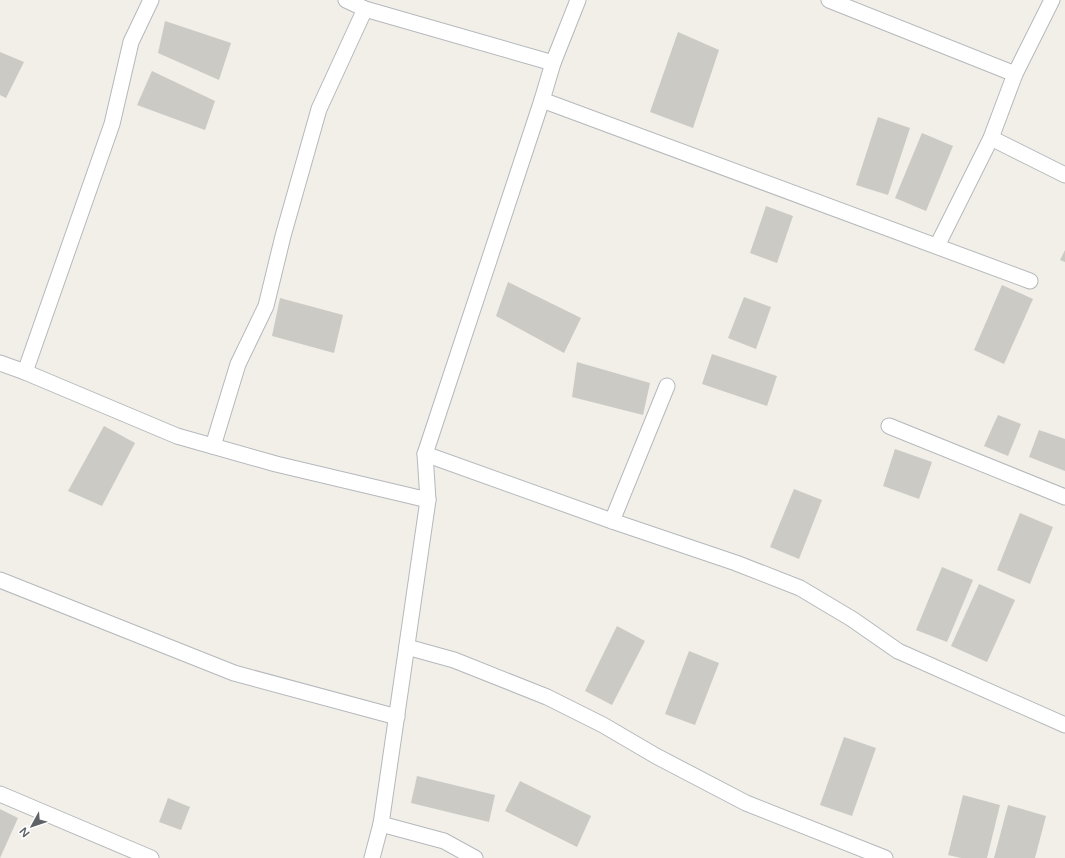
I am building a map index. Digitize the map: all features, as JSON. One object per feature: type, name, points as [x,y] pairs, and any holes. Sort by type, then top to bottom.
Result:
[{"type":"street","points":[[25,372],[112,124],[131,42],[151,0]]},
{"type":"street","points":[[346,0],[365,9],[553,63]]},
{"type":"street","points":[[372,858],[381,824],[428,500],[425,454],[553,63],[578,0]]},
{"type":"street","points":[[830,0],[1015,74]]},
{"type":"street","points":[[937,246],[991,138],[1015,74],[1052,0]]},
{"type":"street","points":[[213,446],[238,364],[266,306],[283,236],[319,109],[365,9]]},
{"type":"street","points":[[542,100],[1030,281]]},
{"type":"street","points":[[991,138],[1065,175]]},
{"type":"street","points":[[0,363],[25,372],[177,436],[276,464],[428,500]]},
{"type":"street","points":[[612,521],[667,386]]},
{"type":"street","points":[[889,426],[1065,497]]},
{"type":"street","points":[[425,454],[612,521],[736,563],[800,588],[852,619],[898,651],[1065,725]]},
{"type":"street","points":[[0,580],[234,673],[397,717]]},
{"type":"street","points":[[407,648],[454,660],[547,698],[603,725],[746,803],[885,858]]},
{"type":"street","points":[[0,794],[151,858]]},
{"type":"street","points":[[381,824],[444,841],[475,858]]},
{"type":"building","points":[[165,21],[231,43],[219,80],[158,53]]},
{"type":"building","points":[[678,32],[719,50],[693,128],[650,112]]},
{"type":"building","points":[[0,52],[24,62],[6,98],[0,95]]},
{"type":"building","points":[[152,71],[215,101],[205,130],[137,105]]},
{"type":"building","points":[[878,117],[910,128],[888,195],[856,185]]},
{"type":"building","points":[[922,133],[953,146],[926,211],[895,198]]},
{"type":"building","points":[[766,206],[793,216],[777,263],[750,253]]},
{"type":"building","points":[[1065,250],[1065,262],[1060,260]]},
{"type":"building","points":[[508,282],[581,318],[564,353],[496,316]]},
{"type":"building","points":[[1002,285],[1033,299],[1004,364],[974,350]]},
{"type":"building","points":[[744,297],[771,307],[756,349],[728,338]]},
{"type":"building","points":[[280,298],[343,315],[334,353],[272,336]]},
{"type":"building","points":[[712,354],[777,376],[767,406],[702,384]]},
{"type":"building","points":[[577,362],[650,383],[643,415],[572,397]]},
{"type":"building","points":[[998,415],[1021,424],[1008,456],[984,446]]},
{"type":"building","points":[[104,426],[135,443],[102,506],[68,491]]},
{"type":"building","points":[[1039,430],[1065,439],[1065,471],[1029,457]]},
{"type":"building","points":[[895,449],[932,462],[919,499],[883,486]]},
{"type":"building","points":[[794,489],[822,500],[799,559],[770,547]]},
{"type":"building","points":[[1020,513],[1053,527],[1030,584],[997,570]]},
{"type":"building","points":[[942,567],[973,580],[947,642],[916,630]]},
{"type":"building","points":[[979,584],[1015,600],[987,662],[951,646]]},
{"type":"building","points":[[617,626],[645,641],[612,705],[585,691]]},
{"type":"building","points":[[689,651],[719,663],[695,725],[665,714]]},
{"type":"building","points":[[844,737],[876,748],[852,816],[820,805]]},
{"type":"building","points":[[417,776],[495,795],[489,822],[411,803]]},
{"type":"building","points":[[520,781],[591,816],[577,847],[505,811]]},
{"type":"building","points":[[963,795],[1000,805],[987,858],[961,858],[948,855]]},
{"type":"building","points":[[168,798],[190,807],[181,830],[159,822]]},
{"type":"building","points":[[1008,805],[1046,816],[1035,858],[994,858]]},
{"type":"building","points":[[0,809],[18,818],[0,858]]}]
